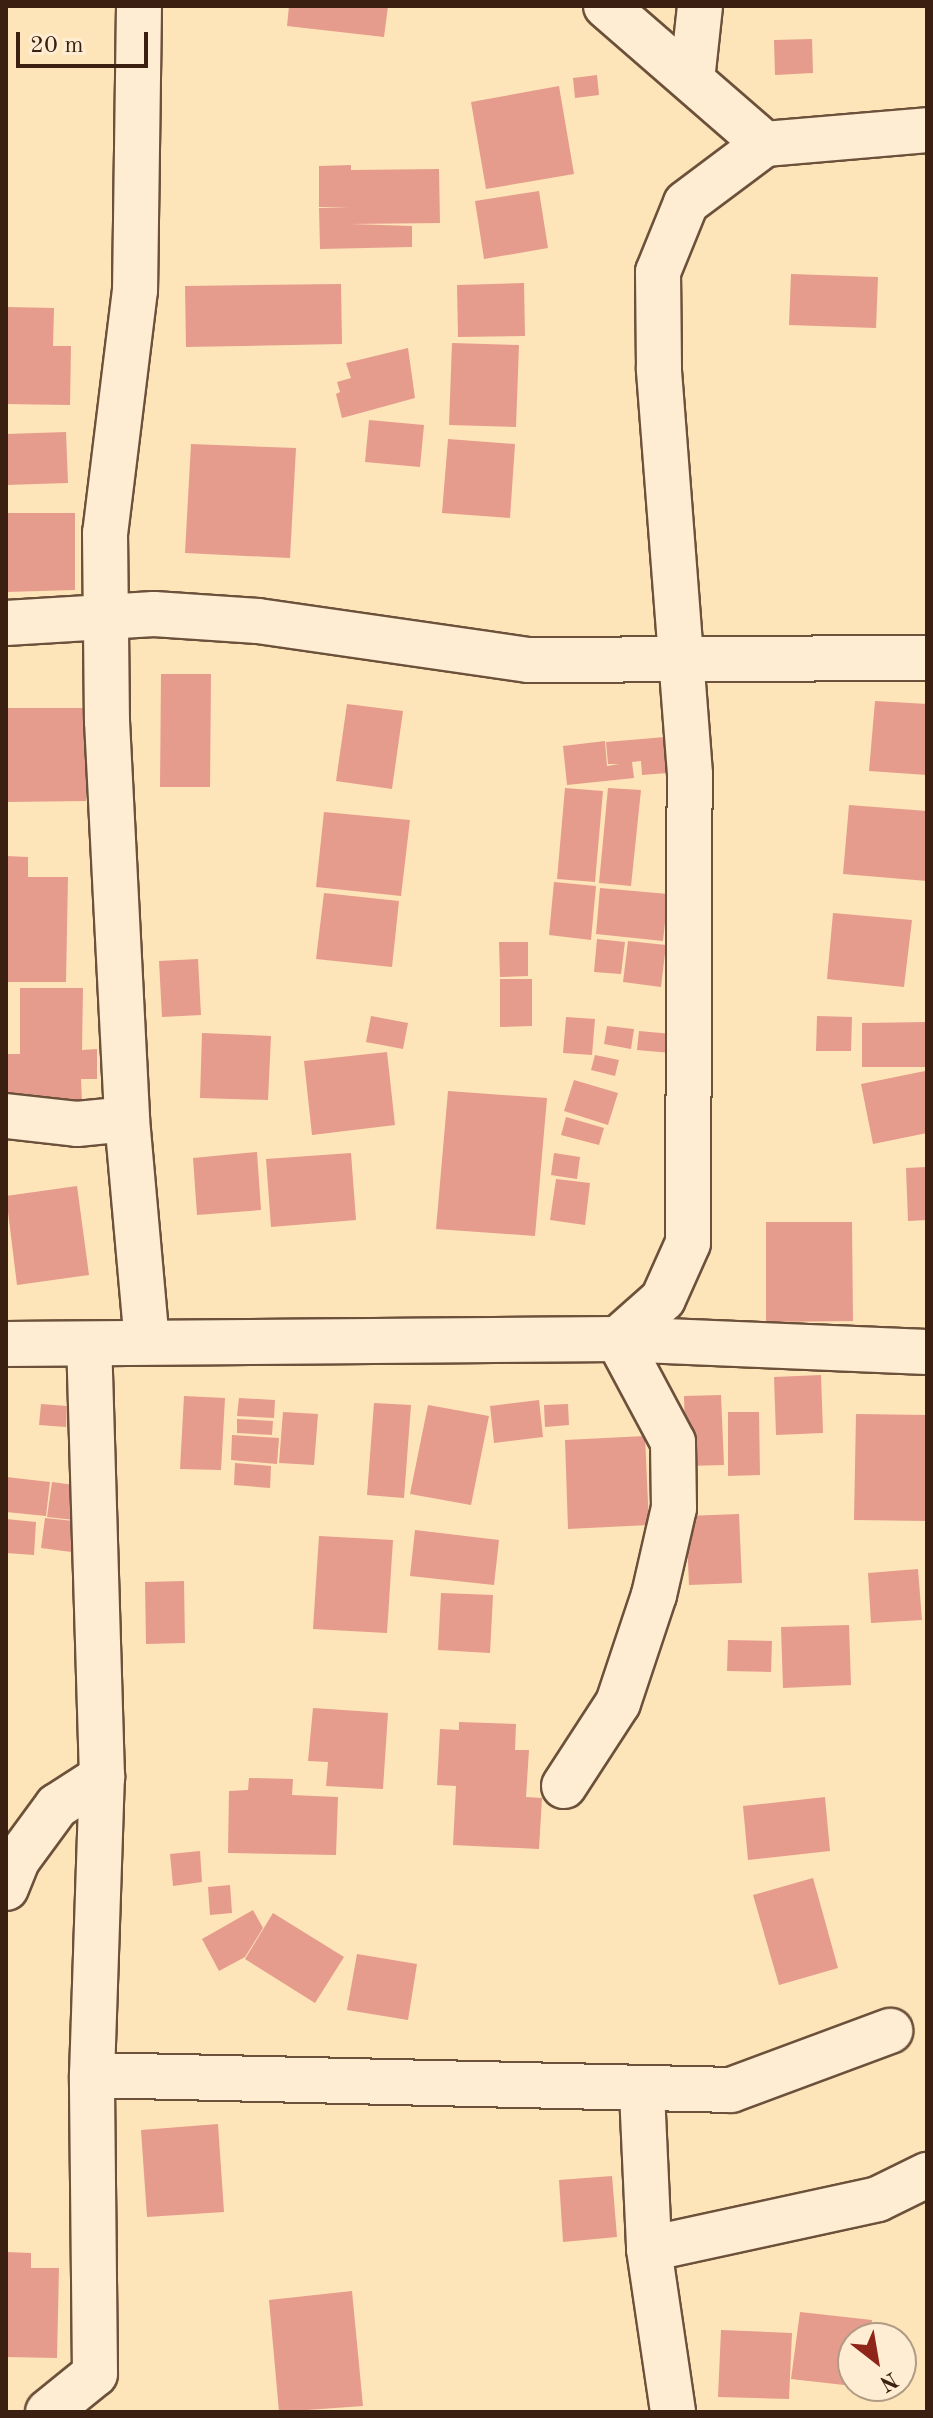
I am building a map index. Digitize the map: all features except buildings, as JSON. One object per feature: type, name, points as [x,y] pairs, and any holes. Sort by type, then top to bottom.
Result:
[{"type":"street","points":[[139,6],[135,290],[105,533],[127,1119],[147,1342]]},
{"type":"street","points":[[606,6],[765,144]]},
{"type":"street","points":[[692,80],[700,6]]},
{"type":"street","points":[[618,1339],[663,1299],[688,1243],[690,774],[659,368],[658,272],[686,203],[765,144],[927,130]]},
{"type":"street","points":[[6,623],[154,614],[258,621],[528,660],[683,656],[927,658]]},
{"type":"street","points":[[6,1116],[77,1124],[127,1119]]},
{"type":"street","points":[[564,1786],[618,1703],[654,1595],[674,1508],[673,1442],[618,1339]]},
{"type":"street","points":[[6,1344],[618,1339],[927,1352]]},
{"type":"street","points":[[59,2409],[95,2374],[92,2075],[102,1777],[89,1345]]},
{"type":"street","points":[[6,1888],[18,1859],[57,1806],[102,1777]]},
{"type":"street","points":[[92,2075],[642,2092],[731,2090],[890,2031]]},
{"type":"street","points":[[642,2092],[649,2249],[673,2412]]},
{"type":"street","points":[[649,2249],[878,2199],[927,2175]]}]
